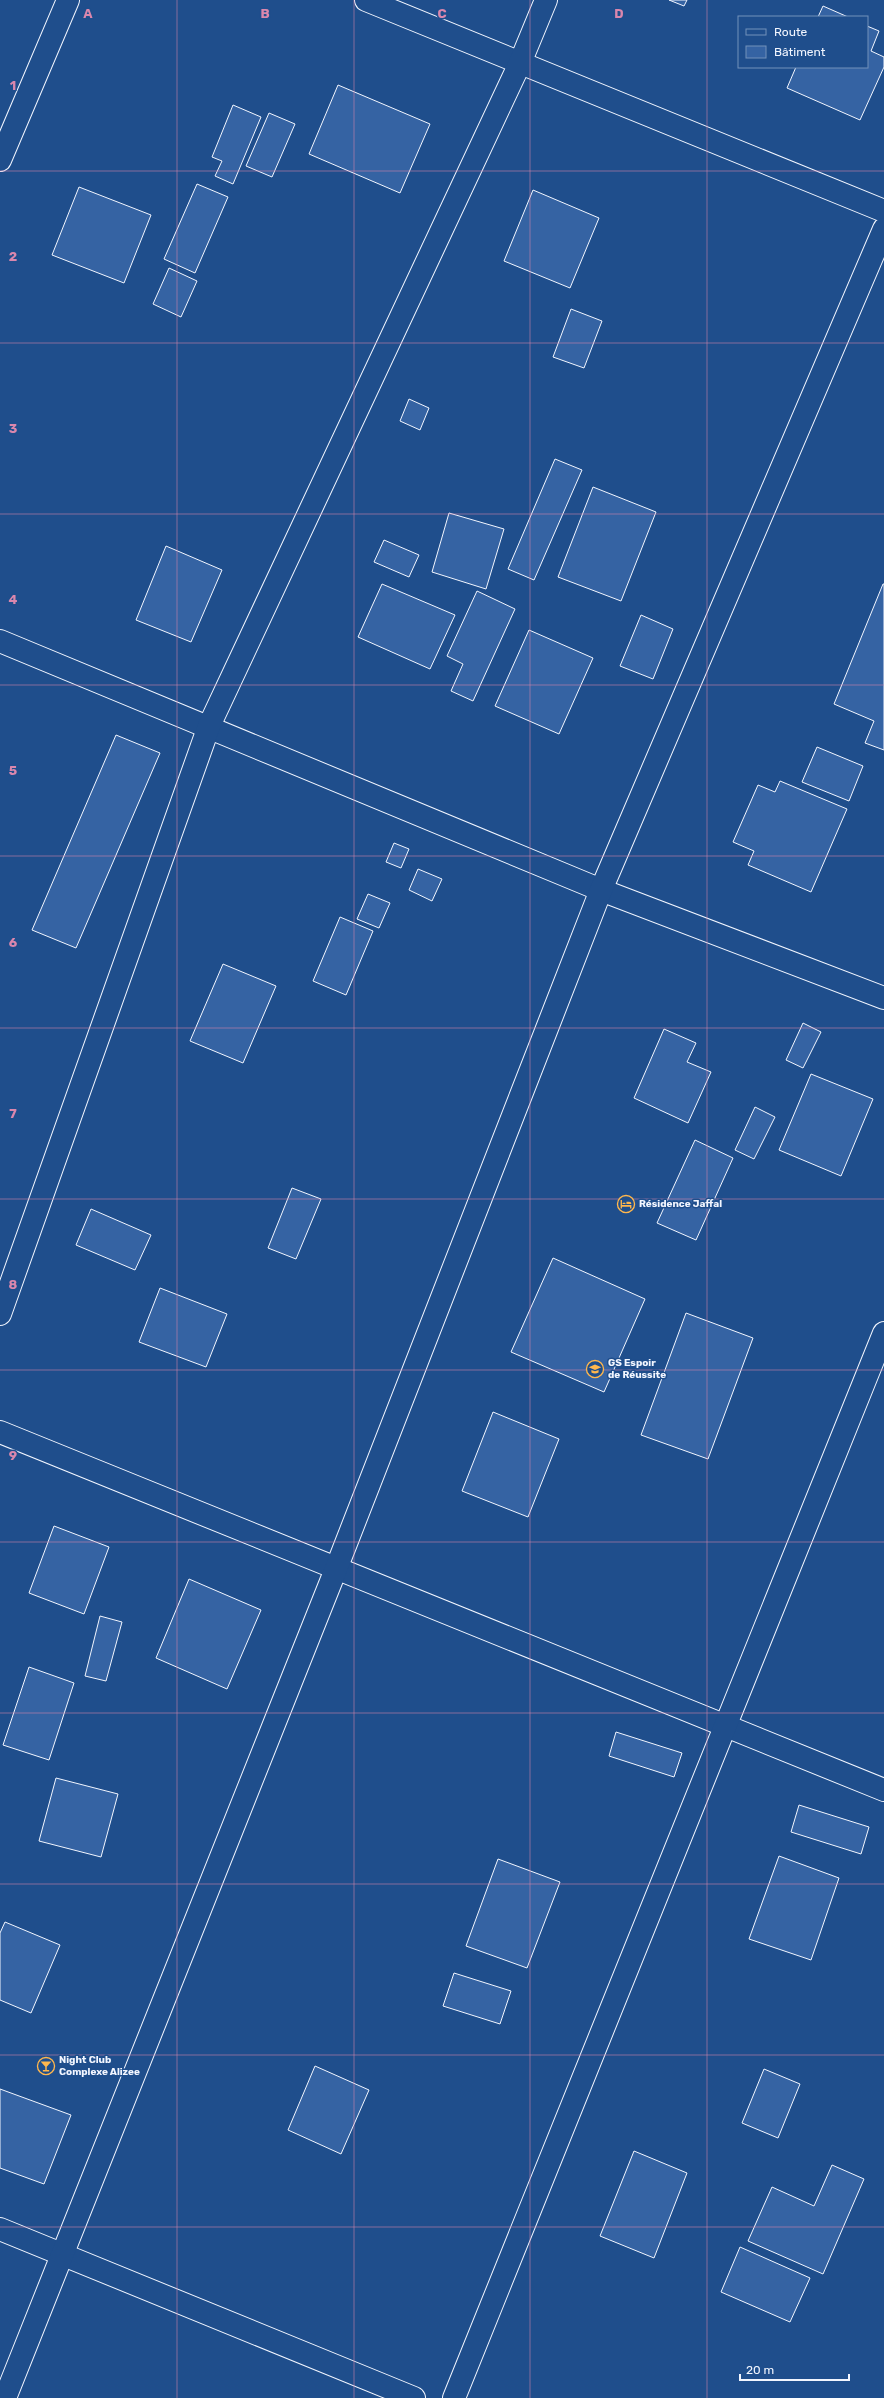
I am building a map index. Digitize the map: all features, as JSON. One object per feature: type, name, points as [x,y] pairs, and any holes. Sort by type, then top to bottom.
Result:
[{"type":"street","points":[[0,160],[68,0]]},
{"type":"street","points":[[366,0],[884,211]]},
{"type":"street","points":[[0,1314],[209,726],[520,63],[546,0]]},
{"type":"street","points":[[5,2398],[336,1569],[601,890],[884,229]]},
{"type":"street","points":[[0,641],[209,726],[601,890],[884,998]]},
{"type":"street","points":[[454,2398],[884,1334]]},
{"type":"street","points":[[0,1432],[884,1790]]},
{"type":"street","points":[[0,2229],[414,2398]]},
{"type":"building","points":[[669,0],[687,0],[684,6]]},
{"type":"building","points":[[823,6],[846,16],[818,16]]},
{"type":"building","points":[[868,26],[879,31],[871,51],[884,57],[884,67],[860,120],[787,88],[796,68],[868,68]]},
{"type":"building","points":[[338,85],[430,124],[400,193],[309,154]]},
{"type":"building","points":[[233,105],[261,117],[233,184],[215,176],[222,161],[212,157]]},
{"type":"building","points":[[269,113],[295,124],[272,177],[246,166]]},
{"type":"building","points":[[197,184],[228,197],[195,273],[164,259]]},
{"type":"building","points":[[79,187],[151,215],[124,283],[52,255]]},
{"type":"building","points":[[533,190],[599,218],[570,288],[504,261]]},
{"type":"building","points":[[169,268],[197,281],[181,317],[153,304]]},
{"type":"building","points":[[571,309],[602,321],[584,368],[553,357]]},
{"type":"building","points":[[409,399],[429,408],[420,430],[400,421]]},
{"type":"building","points":[[555,459],[582,470],[534,580],[508,569]]},
{"type":"building","points":[[593,487],[656,512],[621,601],[558,577]]},
{"type":"building","points":[[449,513],[504,529],[486,589],[432,572]]},
{"type":"building","points":[[384,540],[419,555],[409,577],[374,562]]},
{"type":"building","points":[[166,546],[222,570],[191,642],[136,620]]},
{"type":"building","points":[[382,584],[455,615],[430,669],[358,637]]},
{"type":"building","points":[[883,584],[884,750],[865,743],[874,721],[834,704]]},
{"type":"building","points":[[477,591],[515,609],[473,701],[451,691],[463,664],[447,656]]},
{"type":"building","points":[[641,615],[673,629],[653,679],[620,666]]},
{"type":"building","points":[[529,630],[593,658],[559,734],[495,706]]},
{"type":"building","points":[[116,735],[160,753],[76,948],[32,930]]},
{"type":"building","points":[[817,747],[863,766],[849,801],[802,782]]},
{"type":"building","points":[[780,781],[847,809],[811,892],[748,865],[754,851],[733,842],[758,785],[775,792]]},
{"type":"building","points":[[394,843],[409,849],[401,868],[386,862]]},
{"type":"building","points":[[418,869],[442,879],[432,901],[409,890]]},
{"type":"building","points":[[368,894],[390,903],[379,928],[357,919]]},
{"type":"building","points":[[340,917],[373,931],[346,995],[313,981]]},
{"type":"building","points":[[223,964],[276,986],[243,1063],[190,1041]]},
{"type":"building","points":[[803,1023],[821,1032],[803,1068],[786,1060]]},
{"type":"building","points":[[664,1029],[696,1043],[687,1062],[711,1072],[688,1123],[634,1098]]},
{"type":"building","points":[[811,1074],[873,1099],[841,1176],[779,1150]]},
{"type":"building","points":[[755,1107],[775,1117],[754,1159],[735,1150]]},
{"type":"building","points":[[695,1140],[733,1158],[696,1240],[657,1223]]},
{"type":"building","points":[[292,1188],[321,1199],[296,1259],[268,1248]]},
{"type":"building","points":[[91,1209],[151,1235],[135,1270],[76,1245]]},
{"type":"building","points":[[553,1258],[645,1299],[604,1392],[511,1352]]},
{"type":"building","points":[[160,1288],[227,1314],[206,1367],[139,1342]]},
{"type":"building","points":[[686,1313],[753,1338],[708,1459],[641,1435]]},
{"type":"building","points":[[493,1412],[559,1439],[528,1517],[462,1491]]},
{"type":"building","points":[[54,1526],[109,1547],[84,1614],[29,1593]]},
{"type":"building","points":[[189,1579],[261,1610],[227,1689],[156,1658]]},
{"type":"building","points":[[100,1616],[122,1622],[106,1681],[85,1676]]},
{"type":"building","points":[[29,1667],[74,1683],[49,1760],[3,1745]]},
{"type":"building","points":[[616,1732],[682,1753],[674,1777],[609,1756]]},
{"type":"building","points":[[56,1778],[118,1794],[101,1857],[39,1841]]},
{"type":"building","points":[[799,1805],[869,1827],[861,1854],[791,1832]]},
{"type":"building","points":[[779,1856],[839,1878],[811,1960],[749,1939]]},
{"type":"building","points":[[498,1859],[560,1882],[527,1968],[466,1946]]},
{"type":"building","points":[[5,1922],[60,1945],[31,2013],[0,2000],[0,1933]]},
{"type":"building","points":[[454,1973],[511,1991],[500,2024],[443,2006]]},
{"type":"building","points":[[315,2066],[369,2090],[341,2154],[288,2130]]},
{"type":"building","points":[[764,2069],[800,2084],[778,2138],[742,2123]]},
{"type":"building","points":[[0,2089],[71,2115],[44,2184],[0,2168]]},
{"type":"building","points":[[634,2151],[687,2173],[654,2258],[600,2236]]},
{"type":"building","points":[[832,2165],[864,2179],[823,2274],[748,2241],[772,2187],[814,2206]]},
{"type":"building","points":[[740,2247],[810,2278],[790,2322],[721,2292]]},
{"type":"place","name":"Résidence Jaffal","points":[[626,1204]]},
{"type":"place","name":"GS Espoir de Réussite","points":[[595,1369]]},
{"type":"place","name":"Night Club Complexe Alizee","points":[[46,2066]]}]
